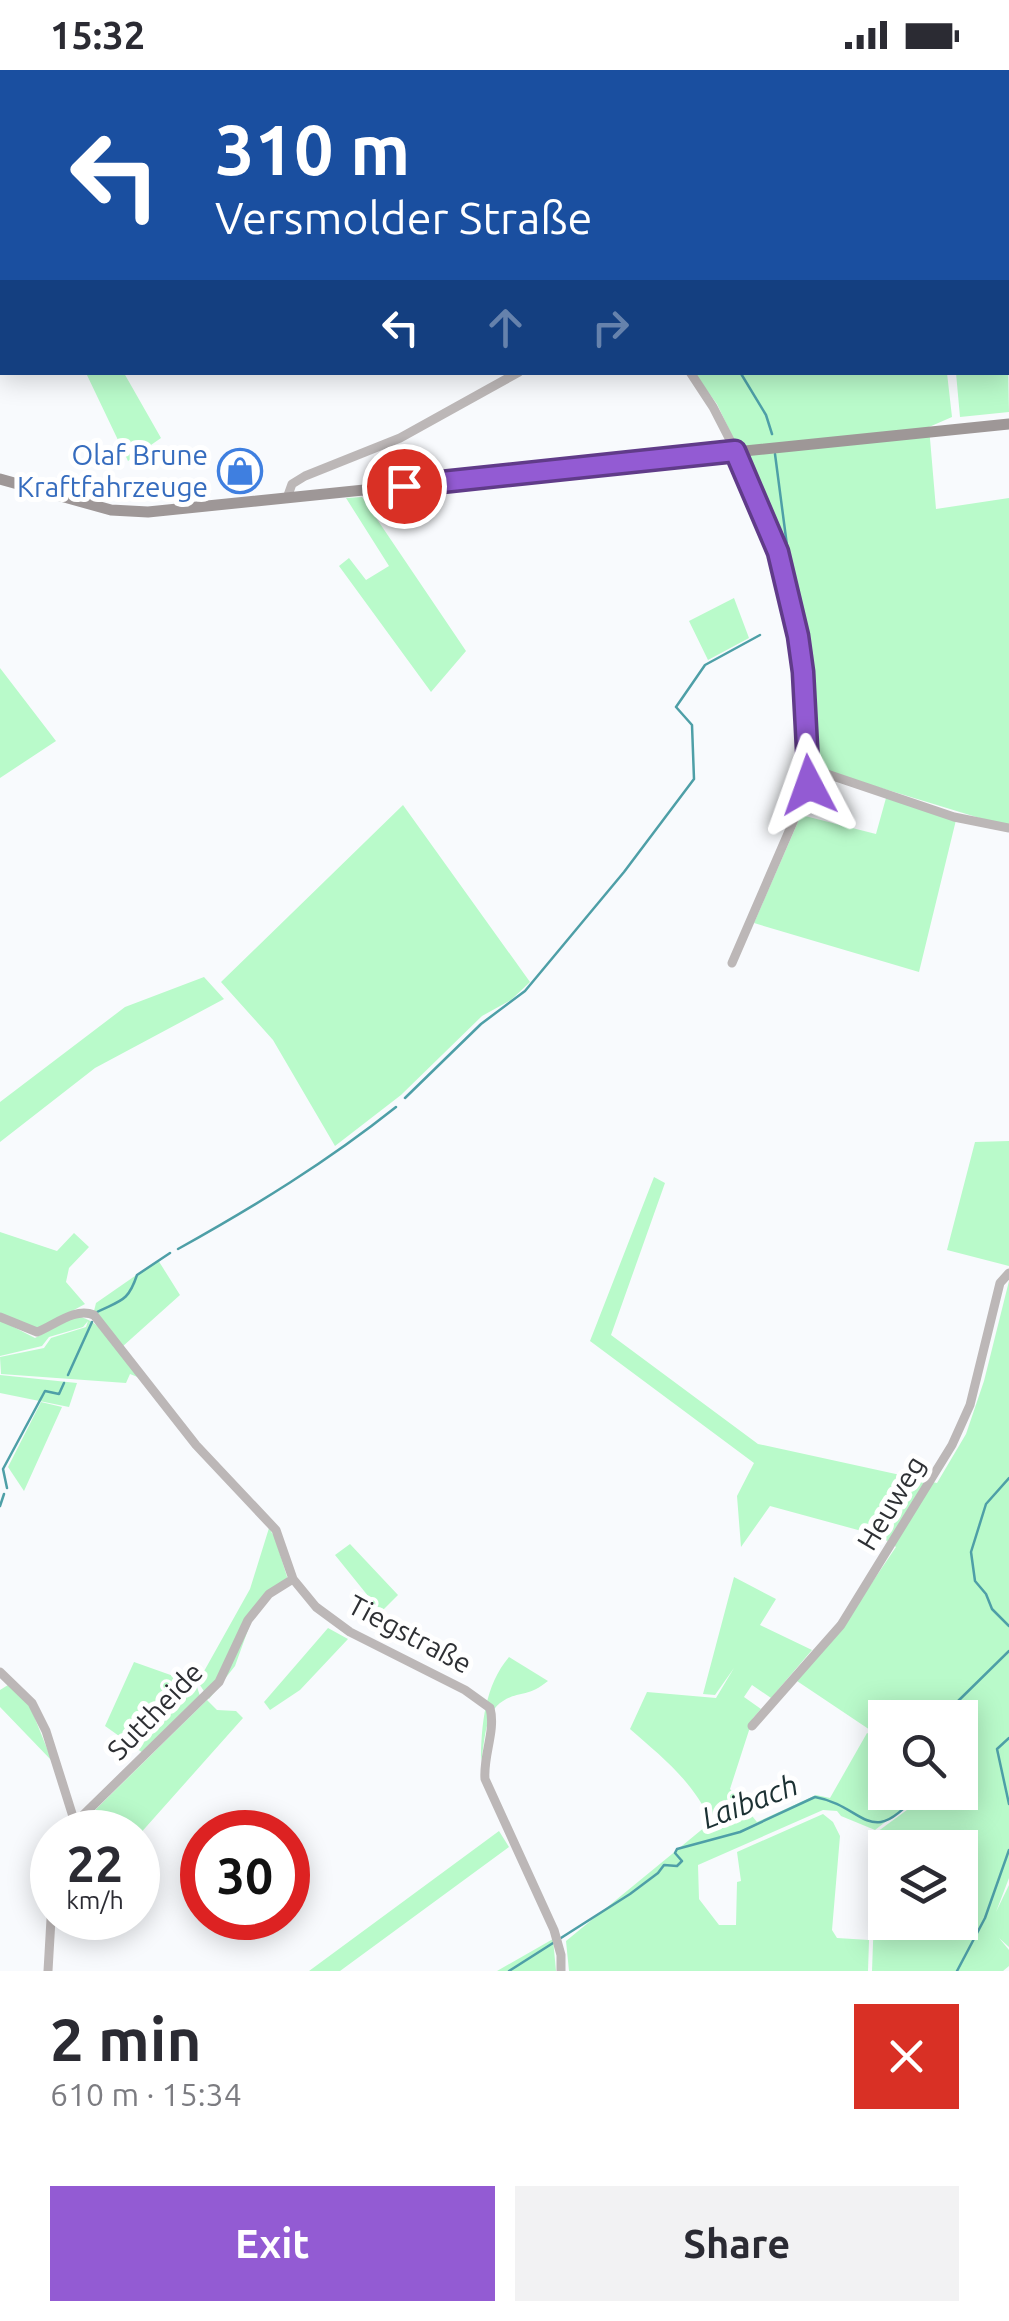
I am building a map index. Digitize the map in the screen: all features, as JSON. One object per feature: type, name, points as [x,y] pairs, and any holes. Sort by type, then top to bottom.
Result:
[{"type":"main road","points":[[0,479],[128,512],[1009,424]]},
{"type":"street","points":[[288,498],[292,484],[305,476],[400,438],[515,375]]},
{"type":"street","points":[[692,375],[714,406],[778,552],[803,672],[809,785],[732,963]]},
{"type":"street","points":[[809,765],[954,818],[1009,828]]},
{"type":"street","points":[[809,785],[834,777]]},
{"type":"street","name":"Heuweg","points":[[752,1726],[841,1625],[952,1445],[970,1405],[1000,1283],[1009,1274]]},
{"type":"street","name":"Tiegstraße","points":[[0,1318],[37,1332],[75,1313],[94,1315],[196,1445],[276,1530],[293,1579],[316,1607],[350,1632],[466,1690],[490,1708],[493,1719],[484,1779],[554,1930],[561,1955],[560,1971]]},
{"type":"street","name":"Suttheide","points":[[91,1810],[219,1682],[248,1620],[270,1594],[293,1579]]},
{"type":"street","name":"Suttheide","points":[[0,1672],[32,1703],[39,1717],[67,1810]]},
{"type":"street","points":[[48,1971],[50,1940]]},
{"type":"green space","points":[[87,375],[125,375],[161,438],[128,461]]},
{"type":"green space","points":[[695,375],[947,375],[952,417],[929,427],[936,509],[1009,498],[1009,827],[832,773],[812,760],[805,715],[807,674],[780,551],[742,459],[745,455],[717,404]]},
{"type":"green space","points":[[956,375],[1008,375],[1009,412],[960,417]]},
{"type":"green space","points":[[362,497],[466,651],[431,692],[339,566],[349,558],[366,580],[389,566],[346,498]]},
{"type":"green space","points":[[734,598],[749,638],[708,660],[689,621]]},
{"type":"green space","points":[[0,668],[56,741],[0,778]]},
{"type":"green space","points":[[886,798],[956,820],[919,972],[754,923],[801,815],[876,834]]},
{"type":"green space","points":[[403,805],[530,982],[511,1000],[482,1016],[401,1095],[335,1146],[273,1040],[221,982]]},
{"type":"green space","points":[[204,977],[224,999],[95,1068],[0,1142],[0,1102],[125,1007]]},
{"type":"green space","points":[[1009,1141],[1009,1266],[947,1250],[975,1142]]},
{"type":"green space","points":[[654,1177],[665,1183],[611,1335],[758,1444],[937,1483],[966,1434],[1009,1281],[1009,1878],[996,1912],[1009,1885],[1009,1947],[999,1938],[1009,1950],[1009,1966],[1003,1971],[872,1971],[873,1940],[978,1940],[978,1830],[880,1830],[907,1810],[978,1810],[978,1700],[868,1700],[868,1729],[794,1679],[848,1618],[896,1547],[880,1536],[770,1506],[741,1547],[737,1496],[754,1463],[590,1341]]},
{"type":"green space","points":[[0,1232],[57,1251],[74,1233],[89,1247],[69,1268],[66,1282],[85,1304],[37,1330],[0,1315]]},
{"type":"green space","points":[[158,1260],[180,1295],[122,1347],[94,1311],[96,1303]]},
{"type":"green space","points":[[76,1316],[86,1319],[104,1331],[140,1378],[130,1374],[126,1383],[1,1374],[0,1357],[44,1348],[51,1338],[86,1327],[88,1321],[83,1327],[49,1337],[42,1346],[0,1356],[0,1320],[35,1338]]},
{"type":"green space","points":[[0,1375],[77,1383],[69,1407],[0,1393]]},
{"type":"green space","points":[[41,1402],[62,1407],[24,1491],[8,1467]]},
{"type":"green space","points":[[269,1528],[288,1580],[253,1616],[235,1666],[209,1699],[198,1682],[250,1589]]},
{"type":"green space","points":[[350,1544],[398,1595],[381,1612],[335,1555]]},
{"type":"green space","points":[[734,1577],[776,1599],[760,1625],[812,1650],[771,1698],[752,1685],[744,1697],[761,1709],[753,1718],[730,1789],[757,1822],[816,1795],[830,1798],[868,1734],[868,1810],[901,1810],[875,1830],[837,1811],[823,1810],[698,1865],[699,1899],[719,1925],[736,1925],[737,1882],[741,1881],[737,1852],[823,1814],[833,1822],[840,1836],[832,1930],[837,1938],[869,1940],[868,1971],[569,1971],[566,1941],[711,1822],[686,1782],[630,1729],[647,1692],[716,1698],[734,1668],[715,1695],[703,1694]]},
{"type":"green space","points":[[328,1628],[348,1639],[300,1690],[270,1710],[264,1702]]},
{"type":"green space","points":[[509,1657],[548,1681],[508,1698],[492,1712],[481,1762],[486,1706],[494,1680]]},
{"type":"green space","points":[[134,1662],[196,1684],[200,1696],[143,1753],[105,1726]]},
{"type":"green space","points":[[8,1685],[30,1706],[52,1761],[0,1707],[0,1690]]},
{"type":"green space","points":[[207,1700],[217,1710],[236,1711],[243,1718],[160,1811],[95,1810]]},
{"type":"green space","points":[[499,1831],[509,1847],[340,1971],[309,1971]]},
{"type":"green space","points":[[553,1939],[556,1971],[497,1971]]},
{"type":"waterway","points":[[742,375],[766,415],[772,434]]},
{"type":"waterway","points":[[775,454],[797,622]]},
{"type":"waterway","points":[[405,1098],[481,1024],[525,991],[624,872],[694,779],[692,725],[676,707],[705,665],[760,635]]},
{"type":"waterway","points":[[178,1249],[290,1182],[396,1107]]},
{"type":"waterway","points":[[97,1312],[123,1299],[137,1275],[170,1253]]},
{"type":"waterway","points":[[68,1375],[92,1322]]},
{"type":"waterway","points":[[7,1488],[3,1469],[45,1391],[59,1394],[64,1383]]},
{"type":"waterway","name":"Laibach","points":[[1009,1478],[986,1504],[971,1552],[975,1581],[992,1609],[1009,1626]]},
{"type":"waterway","points":[[0,1506],[4,1494]]},
{"type":"waterway","name":"Laibach","points":[[959,1700],[1009,1651]]},
{"type":"waterway","points":[[1009,1738],[997,1749],[1009,1804]]},
{"type":"waterway","name":"Laibach","points":[[509,1971],[630,1894],[664,1865],[677,1866],[682,1861],[675,1853],[677,1849],[740,1832],[815,1797],[878,1822],[902,1810]]},
{"type":"waterway","points":[[957,1971],[985,1918],[1009,1850]]},
{"type":"place","name":"Olaf Brune Kraftfahrzeuge","points":[[240,471]]},
{"type":"route","points":[[404,486],[735,451],[778,552],[798,636],[809,785]]}]
